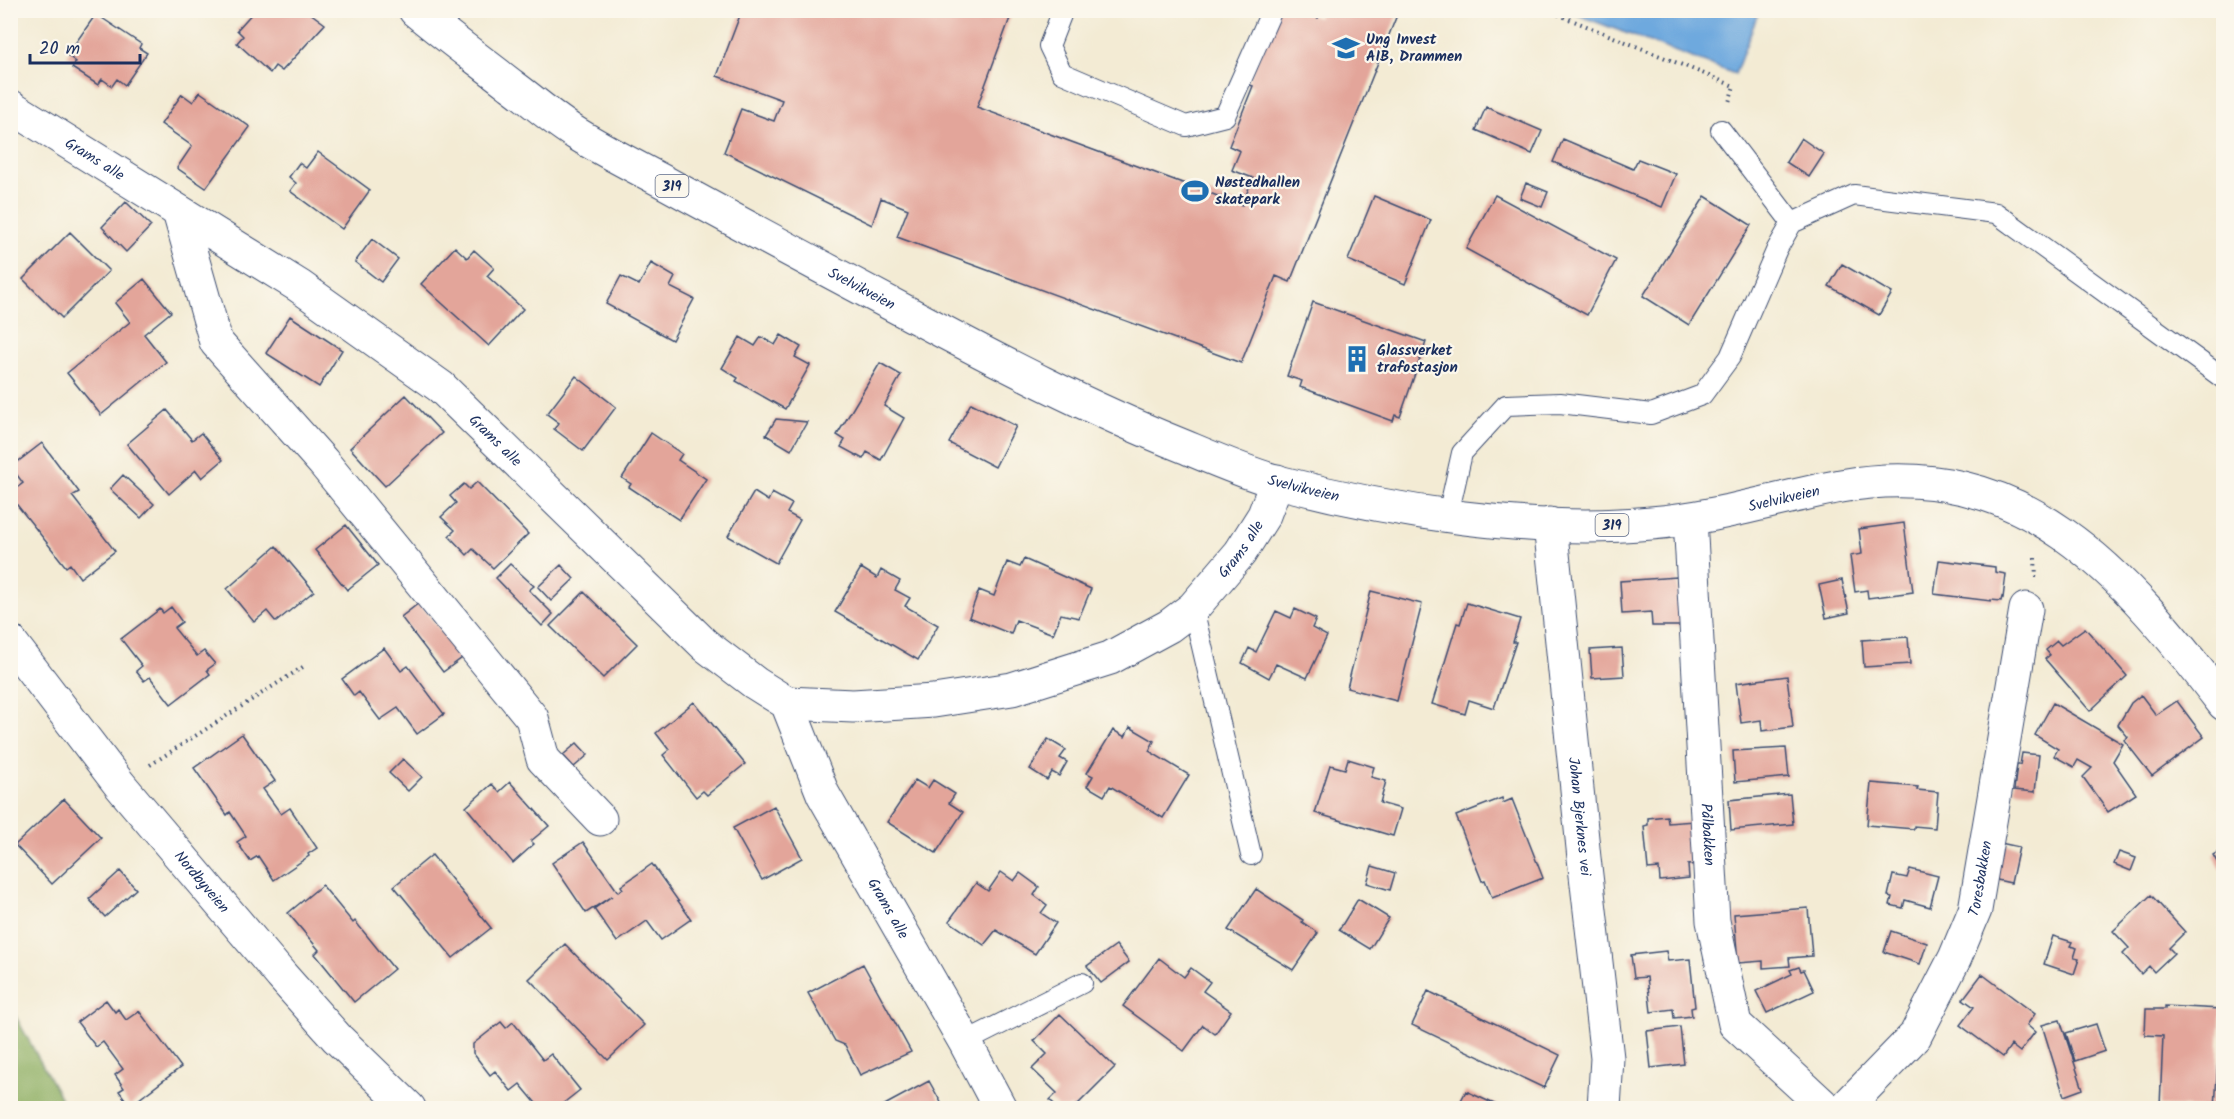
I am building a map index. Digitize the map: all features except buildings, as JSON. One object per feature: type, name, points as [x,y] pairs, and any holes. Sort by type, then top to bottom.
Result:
[{"type":"street","name":"Svelvikveien","points":[[415,10],[572,132],[770,241],[1108,415],[1231,466],[1277,481],[1379,504],[1507,523],[1647,524],[1746,509],[1845,486],[1920,482],[1956,487],[2017,507],[2068,536],[2097,559],[2142,606],[2223,705]]},
{"type":"street","name":"Grams alle","points":[[10,106],[299,286],[441,387],[705,645],[787,703],[853,706],[934,701],[1012,689],[1110,657],[1168,626],[1192,608],[1240,553],[1264,515],[1277,481]]},
{"type":"street","points":[[179,212],[216,342],[323,462],[532,718],[543,759],[600,819]]},
{"type":"street","name":"Pålbakken","points":[[1690,519],[1713,921],[1735,1023],[1826,1108]]},
{"type":"street","name":"Johan Bjerknes vei","points":[[1550,524],[1581,834],[1607,1058],[1604,1108]]},
{"type":"street","name":"Toresbakken","points":[[1845,1108],[1915,1036],[1955,958],[1975,910],[2026,609]]},
{"type":"street","name":"Nordbyveien","points":[[10,641],[120,785],[273,966],[337,1038],[409,1108]]},
{"type":"street","name":"Grams alle","points":[[787,703],[824,794],[966,1042],[1000,1108]]},
{"type":"lane","points":[[1064,10],[1049,46],[1062,73],[1186,126],[1225,116],[1272,10]]},
{"type":"lane","points":[[1721,130],[1792,223]]},
{"type":"lane","points":[[1448,515],[1462,453],[1506,405],[1560,403],[1651,414],[1702,395],[1730,357],[1777,249],[1792,223],[1854,195],[1996,213],[2223,379]]},
{"type":"lane","points":[[1192,608],[1251,855]]},
{"type":"lane","points":[[966,1042],[1082,983]]},
{"type":"path","points":[[1547,10],[1734,86],[1721,130]]},
{"type":"path","points":[[2034,548],[2036,578]]},
{"type":"path","points":[[146,767],[306,665]]},
{"type":"green space","points":[[11,1008],[66,1108],[11,1108]]},
{"type":"water","points":[[1567,11],[1759,11],[1735,74]]},
{"type":"place","name":"Ung Invest AIB, Drammen","points":[[1346,48]]},
{"type":"place","name":"Nøstedhallen skatepark","points":[[1195,191]]},
{"type":"place","name":"Glassverket trafostasjon","points":[[1357,359]]}]
